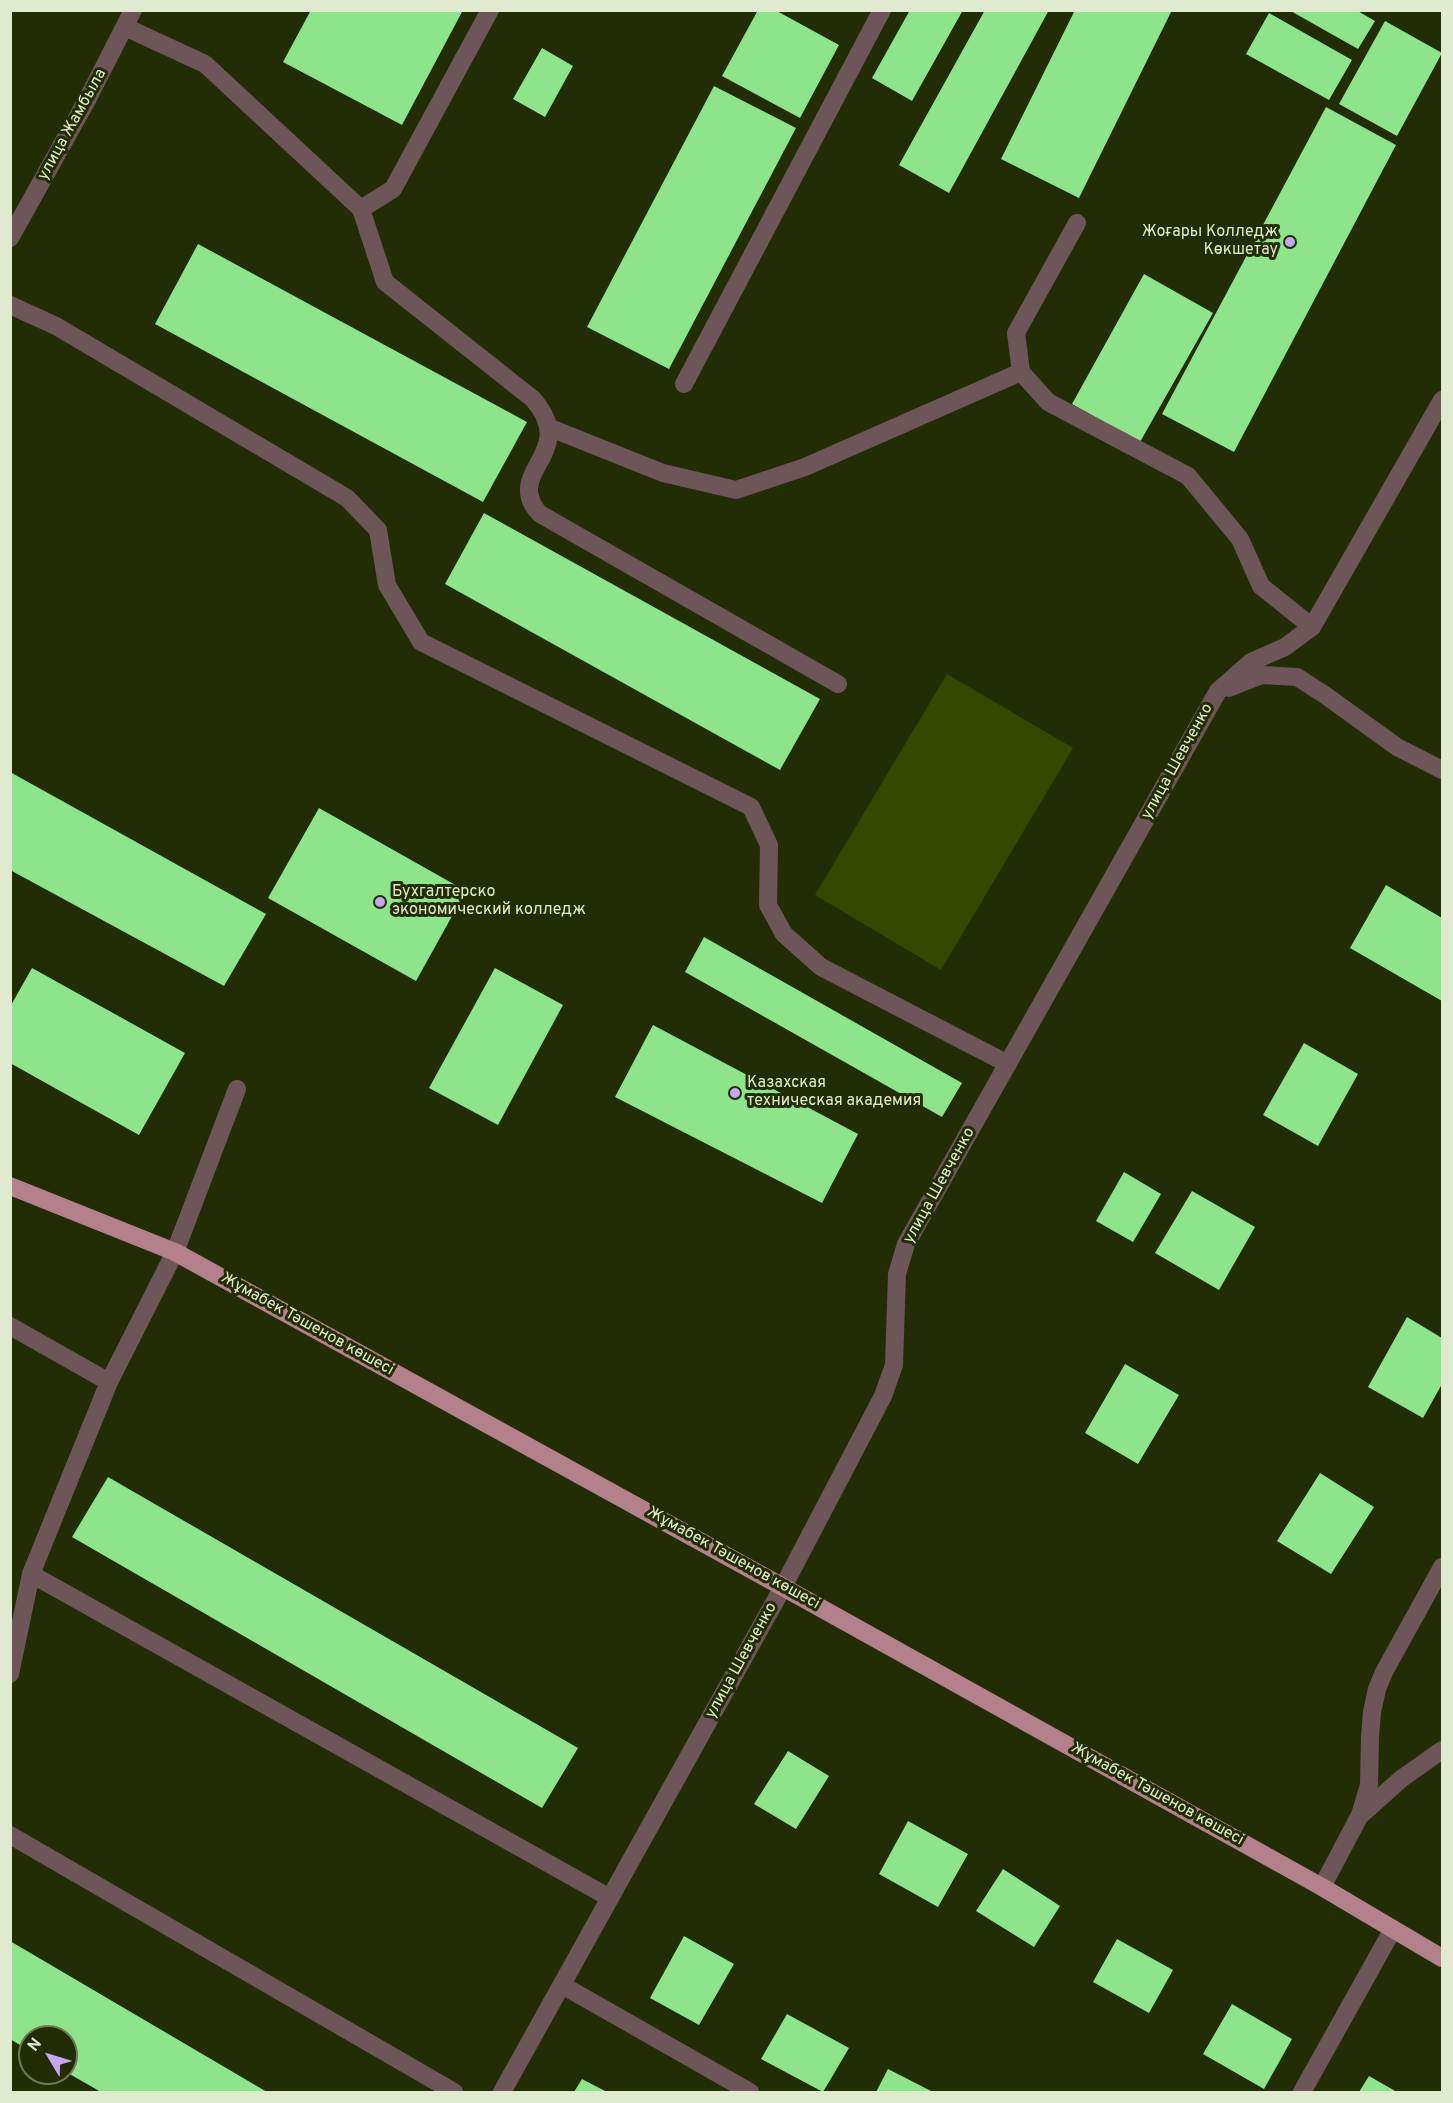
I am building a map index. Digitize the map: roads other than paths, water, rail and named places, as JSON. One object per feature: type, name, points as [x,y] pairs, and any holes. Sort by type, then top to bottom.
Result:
[{"type":"main road","name":"Жұмабек Тәшенов көшесі","points":[[10,1185],[175,1252],[1322,1887],[1443,1958]]},
{"type":"street","points":[[361,209],[393,189],[490,10]]},
{"type":"street","points":[[684,384],[882,10]]},
{"type":"street","points":[[129,19],[205,64],[361,209],[385,282],[533,399],[544,413],[548,427],[548,444],[533,474],[529,490],[531,502],[540,514],[838,684]]},
{"type":"street","name":"улица Жамбыла","points":[[10,238],[129,19]]},
{"type":"street","points":[[1077,224],[1016,333],[1021,372],[1048,402],[1188,476],[1240,539],[1261,586],[1312,627]]},
{"type":"street","points":[[10,305],[56,326],[347,498],[378,530],[387,585],[421,642],[751,807],[769,845],[768,905],[784,934],[821,967],[1008,1064]]},
{"type":"street","points":[[548,427],[663,473],[736,490],[805,467],[1021,372]]},
{"type":"street","name":"улица Шевченко","points":[[501,2092],[783,1587],[883,1396],[894,1365],[897,1274],[906,1244],[1218,691],[1251,662],[1285,647],[1312,627],[1443,400]]},
{"type":"street","points":[[1218,691],[1262,675],[1297,677],[1397,747],[1443,770]]},
{"type":"street","points":[[10,1674],[31,1574],[109,1382],[175,1252],[237,1089]]},
{"type":"street","points":[[10,1326],[109,1382]]},
{"type":"street","points":[[1322,1887],[1360,1815],[1369,1785],[1370,1737],[1377,1689],[1384,1672],[1443,1568]]},
{"type":"street","points":[[31,1574],[610,1898]]},
{"type":"street","points":[[1360,1815],[1401,1779],[1443,1750]]},
{"type":"street","points":[[10,1835],[454,2092]]},
{"type":"street","points":[[1302,2092],[1393,1929]]},
{"type":"street","points":[[562,1985],[750,2092]]},
{"type":"place","name":"Жоғары Колледж Көкшетау","points":[[1290,242]]},
{"type":"place","name":"Бухгалтерско экономический колледж","points":[[380,902]]},
{"type":"place","name":"Казахская техническая академия","points":[[735,1093]]}]
